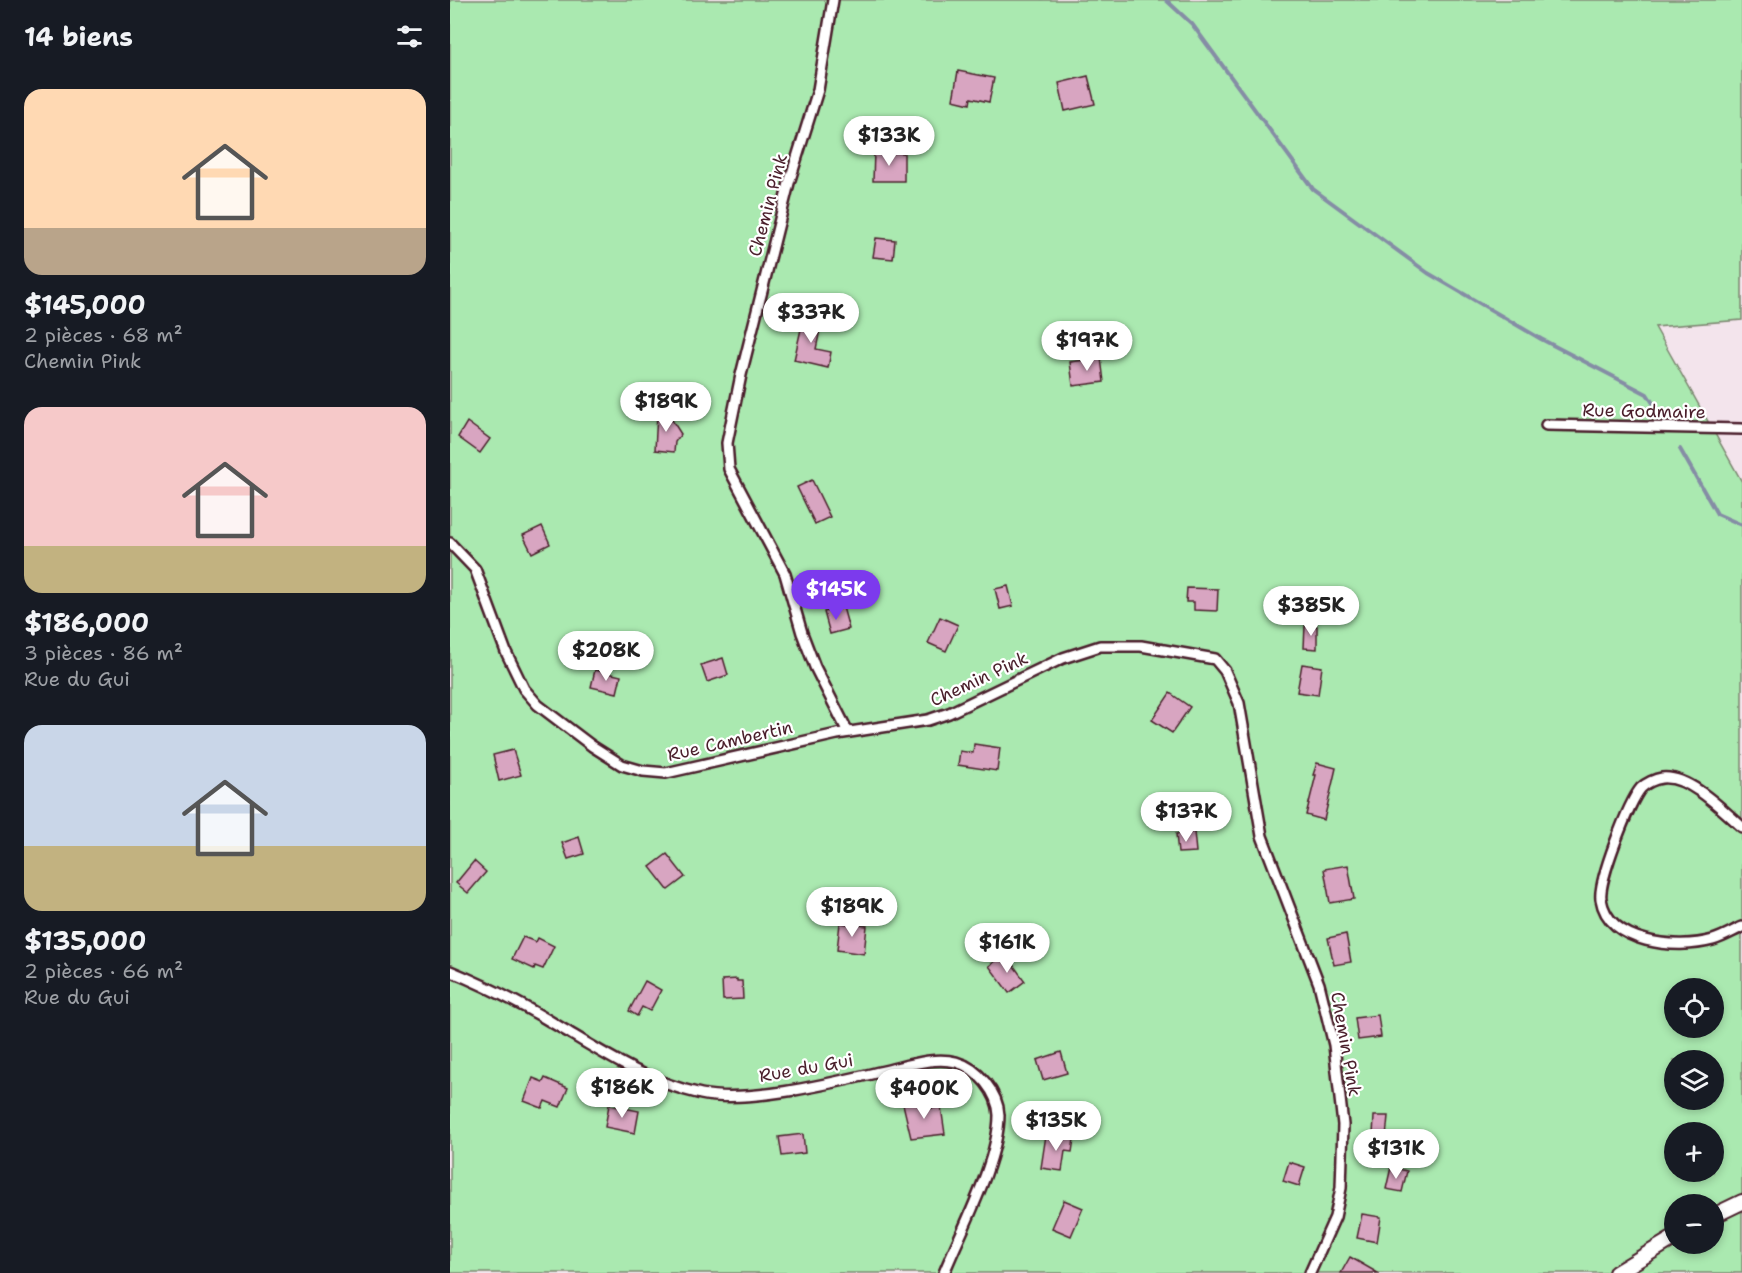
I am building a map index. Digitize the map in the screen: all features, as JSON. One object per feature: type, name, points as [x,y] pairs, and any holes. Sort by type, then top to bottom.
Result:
[{"type":"main road","points":[[1724,1211],[1742,1202]]},
{"type":"main road","points":[[1616,1273],[1664,1244]]},
{"type":"street","name":"Chemin Pink","points":[[833,0],[818,90],[789,183],[741,375],[727,443],[729,469],[785,574],[802,633],[815,667],[848,732],[928,720],[949,713],[1063,658],[1100,646],[1141,646],[1215,659],[1221,664],[1233,685],[1239,703],[1262,836],[1319,984],[1334,1044],[1343,1125],[1341,1188],[1335,1217],[1310,1273]]},
{"type":"street","name":"Rue Godmaire","points":[[1546,425],[1742,429]]},
{"type":"street","name":"Rue Cambertin","points":[[450,543],[475,569],[506,652],[524,689],[552,717],[622,765],[655,773],[666,773],[848,732]]},
{"type":"street","points":[[1742,827],[1701,793],[1685,783],[1668,778],[1650,782],[1642,787],[1632,803],[1600,889],[1603,907],[1610,921],[1621,930],[1634,936],[1665,942],[1695,943],[1713,940],[1742,927]]},
{"type":"street","name":"Rue du Gui","points":[[450,971],[500,994],[625,1067],[665,1083],[703,1094],[737,1096],[785,1091],[917,1063],[957,1062],[991,1088],[997,1101],[999,1116],[989,1161],[944,1273]]},
{"type":"green space","points":[[450,0],[1742,0],[1742,320],[1655,327],[1742,482],[1742,1273],[450,1273]]},
{"type":"building","points":[[958,71],[994,78],[989,102],[971,98],[970,104],[953,100]]},
{"type":"building","points":[[1088,76],[1095,104],[1065,111],[1059,83]]},
{"type":"building","points":[[874,152],[904,153],[904,181],[873,181]]},
{"type":"building","points":[[876,238],[895,240],[893,259],[873,257]]},
{"type":"building","points":[[804,316],[822,320],[816,349],[831,352],[828,368],[794,360]]},
{"type":"building","points":[[1101,358],[1104,382],[1073,386],[1070,362]]},
{"type":"building","points":[[657,414],[673,415],[672,420],[681,434],[675,442],[674,452],[655,450]]},
{"type":"building","points":[[467,422],[490,439],[480,453],[458,437]]},
{"type":"building","points":[[812,480],[830,517],[815,524],[797,487]]},
{"type":"building","points":[[542,526],[550,544],[532,553],[523,535]]},
{"type":"building","points":[[1008,586],[1013,606],[1000,609],[995,589]]},
{"type":"building","points":[[1187,588],[1218,589],[1217,611],[1194,610],[1194,602],[1186,602]]},
{"type":"building","points":[[843,607],[849,629],[830,634],[824,612]]},
{"type":"building","points":[[940,617],[958,625],[946,651],[928,643]]},
{"type":"building","points":[[1305,626],[1317,626],[1317,649],[1304,648]]},
{"type":"building","points":[[614,649],[620,659],[607,668],[601,658]]},
{"type":"building","points":[[723,658],[728,675],[707,682],[701,665]]},
{"type":"building","points":[[1302,664],[1322,667],[1318,695],[1297,692]]},
{"type":"building","points":[[595,670],[621,676],[617,693],[591,687]]},
{"type":"building","points":[[1170,693],[1190,707],[1172,733],[1152,720]]},
{"type":"building","points":[[974,744],[1000,748],[997,771],[958,765],[960,751],[973,753]]},
{"type":"building","points":[[513,750],[521,775],[499,781],[493,755]]},
{"type":"building","points":[[1317,763],[1336,768],[1324,820],[1306,815]]},
{"type":"building","points":[[1194,832],[1196,852],[1178,853],[1176,834]]},
{"type":"building","points":[[579,837],[584,854],[568,859],[562,843]]},
{"type":"building","points":[[667,854],[685,877],[668,890],[650,867]]},
{"type":"building","points":[[474,861],[486,872],[468,893],[456,883]]},
{"type":"building","points":[[1348,865],[1354,899],[1330,903],[1324,869]]},
{"type":"building","points":[[840,923],[867,926],[864,954],[837,950]]},
{"type":"building","points":[[1346,934],[1351,962],[1334,965],[1328,938]]},
{"type":"building","points":[[523,937],[536,942],[538,938],[554,946],[543,969],[535,966],[534,969],[512,959]]},
{"type":"building","points":[[1005,954],[1025,981],[1009,993],[989,966]]},
{"type":"building","points":[[737,979],[737,981],[742,981],[743,999],[723,1000],[722,980]]},
{"type":"building","points":[[645,981],[661,990],[650,1011],[642,1007],[637,1016],[629,1011]]},
{"type":"building","points":[[1378,1015],[1381,1037],[1358,1040],[1355,1018]]},
{"type":"building","points":[[1061,1052],[1067,1073],[1043,1080],[1037,1060]]},
{"type":"building","points":[[533,1078],[543,1082],[545,1078],[568,1088],[560,1107],[545,1101],[542,1108],[524,1101]]},
{"type":"building","points":[[925,1101],[926,1109],[941,1107],[945,1134],[911,1138],[903,1104]]},
{"type":"building","points":[[609,1105],[639,1111],[635,1133],[605,1127]]},
{"type":"building","points":[[1374,1116],[1388,1116],[1386,1137],[1373,1136]]},
{"type":"building","points":[[803,1134],[805,1153],[782,1156],[779,1137]]},
{"type":"building","points":[[1046,1135],[1074,1139],[1072,1152],[1065,1151],[1062,1171],[1041,1168]]},
{"type":"building","points":[[1289,1162],[1305,1167],[1299,1186],[1283,1181]]},
{"type":"building","points":[[1391,1167],[1407,1171],[1402,1192],[1386,1189]]},
{"type":"building","points":[[1064,1200],[1083,1208],[1071,1236],[1052,1228]]},
{"type":"building","points":[[1362,1214],[1381,1217],[1377,1242],[1357,1238]]},
{"type":"building","points":[[1350,1257],[1378,1273],[1341,1273]]},
{"type":"waterway","points":[[1166,0],[1192,24],[1313,189],[1428,273],[1541,339],[1647,394],[1660,414]]},
{"type":"waterway","points":[[1680,449],[1717,514],[1742,525]]}]
